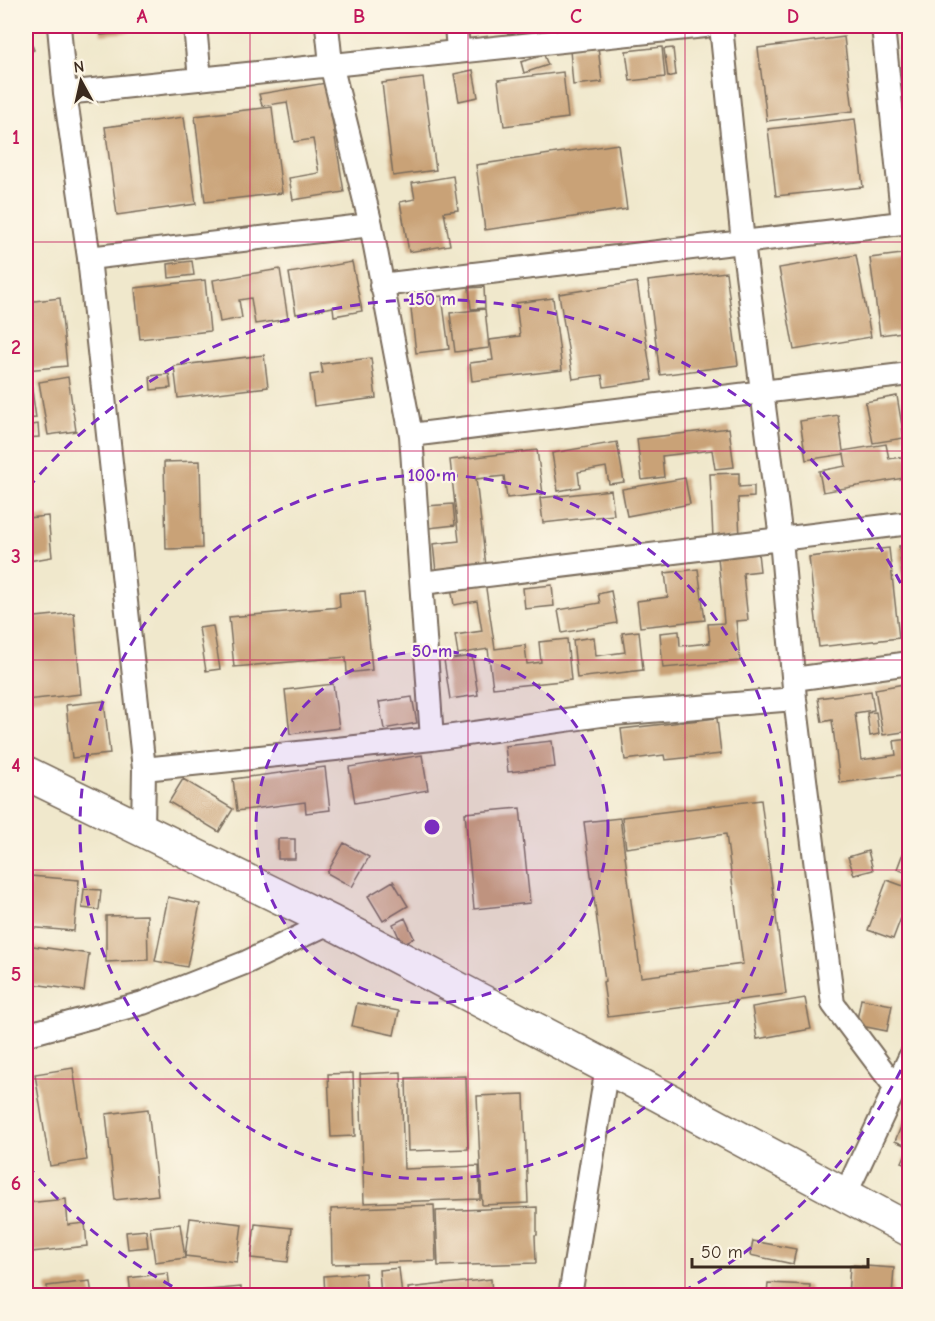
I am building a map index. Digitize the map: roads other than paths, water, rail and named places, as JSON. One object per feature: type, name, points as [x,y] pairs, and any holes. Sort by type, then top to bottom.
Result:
[{"type":"street","points":[[59,26],[65,93],[89,258],[144,769],[144,830]]},
{"type":"street","points":[[195,26],[200,79]]},
{"type":"street","points":[[327,26],[331,64],[370,225],[411,435],[432,739]]},
{"type":"street","points":[[456,26],[458,50]]},
{"type":"street","points":[[65,93],[458,50],[705,26]]},
{"type":"street","points":[[721,26],[743,243],[782,539],[795,689],[833,1004],[896,1088]]},
{"type":"street","points":[[381,285],[906,222],[883,26]]},
{"type":"street","points":[[89,258],[370,225]]},
{"type":"street","points":[[411,435],[909,374]]},
{"type":"street","points":[[422,583],[909,523]]},
{"type":"street","points":[[144,769],[432,739],[795,689],[909,663]]},
{"type":"street","points":[[26,772],[331,922],[607,1067],[909,1230]]},
{"type":"street","points":[[26,1034],[143,1003],[247,962],[331,922]]},
{"type":"street","points":[[845,1195],[909,1057]]},
{"type":"street","points":[[570,1296],[607,1067]]}]
